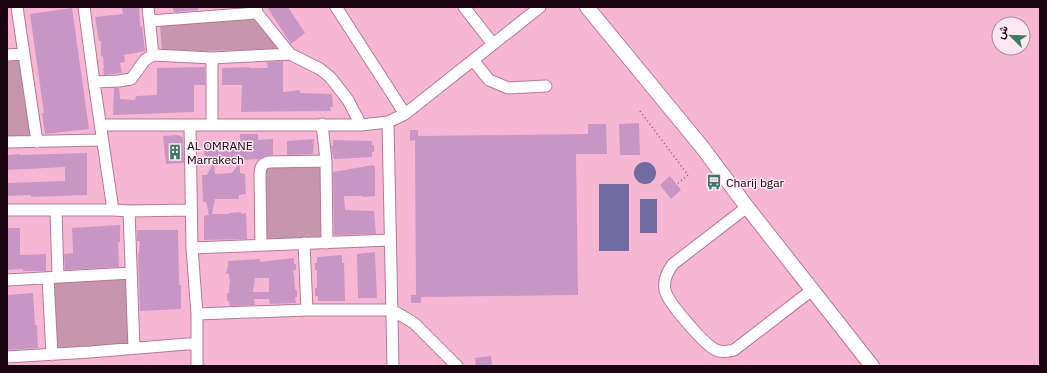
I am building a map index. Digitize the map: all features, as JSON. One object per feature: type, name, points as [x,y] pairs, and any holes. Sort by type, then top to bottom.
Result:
[{"type":"main road","points":[[587,7],[674,113],[872,366]]},
{"type":"street","points":[[17,7],[37,142]]},
{"type":"street","points":[[84,7],[113,210]]},
{"type":"street","points":[[148,7],[153,54]]},
{"type":"street","points":[[336,7],[405,114]]},
{"type":"street","points":[[464,7],[493,44]]},
{"type":"street","points":[[101,125],[361,125],[388,122],[405,114],[540,7]]},
{"type":"street","points":[[150,22],[257,10],[290,54],[320,69],[330,77],[348,100],[361,125]]},
{"type":"street","points":[[7,55],[24,54]]},
{"type":"street","points":[[94,82],[131,80],[145,60],[153,54],[212,58],[290,54]]},
{"type":"street","points":[[212,58],[212,124]]},
{"type":"street","points":[[473,60],[489,80],[508,88],[546,86]]},
{"type":"street","points":[[388,122],[393,366]]},
{"type":"street","points":[[322,124],[326,161],[328,243]]},
{"type":"street","points":[[190,125],[192,248],[196,314],[197,366]]},
{"type":"street","points":[[7,142],[102,140]]},
{"type":"street","points":[[261,245],[260,169],[262,165],[269,162],[326,161]]},
{"type":"street","points":[[747,207],[673,264],[667,273],[665,280],[665,291],[682,318],[706,343],[715,350],[724,352],[734,350],[812,290]]},
{"type":"street","points":[[7,210],[191,210]]},
{"type":"street","points":[[52,354],[56,210]]},
{"type":"street","points":[[129,211],[134,348]]},
{"type":"street","points":[[192,248],[390,240]]},
{"type":"street","points":[[304,243],[307,310]]},
{"type":"street","points":[[7,280],[131,273]]},
{"type":"street","points":[[196,314],[307,310],[392,310],[414,323],[457,366]]},
{"type":"street","points":[[7,357],[197,344]]},
{"type":"path","points":[[640,111],[688,175],[677,184]]},
{"type":"shaded area","points":[[260,13],[288,49],[162,52],[160,24]]},
{"type":"shaded area","points":[[26,58],[39,140],[7,141],[7,59]]},
{"type":"shaded area","points":[[645,162],[653,165],[656,173],[653,181],[645,184],[637,181],[634,173],[637,165]]},
{"type":"shaded area","points":[[324,163],[325,239],[263,240],[264,166]]},
{"type":"shaded area","points":[[599,184],[629,184],[629,251],[599,251]]},
{"type":"shaded area","points":[[640,199],[657,199],[657,233],[640,233]]},
{"type":"shaded area","points":[[127,277],[131,346],[55,351],[51,282]]},
{"type":"building","points":[[139,7],[140,27],[142,26],[145,51],[124,55],[125,62],[120,63],[122,73],[104,75],[103,57],[101,56],[101,41],[99,41],[95,17],[123,14],[122,8]]},
{"type":"building","points":[[172,7],[198,7],[198,10],[174,12]]},
{"type":"building","points":[[267,7],[288,7],[305,33],[291,44]]},
{"type":"building","points":[[72,8],[89,129],[45,134],[42,113],[44,113],[30,14]]},
{"type":"building","points":[[283,61],[283,92],[300,90],[300,93],[332,94],[333,107],[330,107],[331,111],[241,112],[242,85],[222,85],[222,68],[268,68],[267,62]]},
{"type":"building","points":[[205,67],[205,85],[194,85],[194,112],[113,115],[114,88],[119,88],[120,99],[135,100],[136,96],[157,95],[157,68]]},
{"type":"building","points":[[639,123],[640,155],[620,155],[619,124]]},
{"type":"building","points":[[588,124],[606,124],[607,154],[576,154],[578,295],[421,297],[421,303],[411,303],[411,295],[416,295],[415,140],[410,141],[410,130],[418,130],[418,136],[588,134]]},
{"type":"building","points":[[240,134],[258,134],[258,140],[273,139],[273,155],[265,156],[259,159],[207,160],[207,156],[204,155],[207,143],[240,142]]},
{"type":"building","name":"AL OMRANE Marrakech","points":[[177,135],[183,139],[184,163],[166,164],[163,136]]},
{"type":"building","points":[[314,139],[313,154],[287,155],[287,141]]},
{"type":"building","points":[[333,140],[372,141],[372,145],[374,145],[374,152],[372,152],[372,157],[334,159],[331,146],[333,146]]},
{"type":"building","points":[[87,153],[87,195],[31,197],[31,195],[7,196],[7,183],[65,181],[65,167],[7,170],[7,155]]},
{"type":"building","points":[[214,161],[215,174],[232,173],[240,162],[240,173],[245,174],[246,194],[239,195],[239,199],[215,199],[212,214],[246,213],[247,239],[204,240],[204,216],[209,215],[206,202],[203,202],[202,175],[207,175]]},
{"type":"building","points":[[373,165],[375,166],[375,196],[344,196],[345,210],[374,211],[376,234],[334,235],[333,172]]},
{"type":"building","points":[[670,176],[681,190],[671,199],[660,185]]},
{"type":"building","points":[[120,225],[120,242],[118,242],[119,267],[65,270],[64,254],[73,253],[72,228]]},
{"type":"building","points":[[7,228],[20,228],[20,255],[46,254],[46,271],[23,271],[23,269],[7,270]]},
{"type":"building","points":[[137,230],[178,230],[181,309],[140,311],[138,253],[140,241],[137,241]]},
{"type":"building","points":[[375,252],[377,298],[358,298],[357,254]]},
{"type":"building","points":[[342,255],[342,263],[344,263],[345,301],[318,301],[318,296],[315,296],[315,288],[317,288],[317,270],[315,270],[315,263],[317,263],[317,257]]},
{"type":"building","points":[[294,258],[294,264],[296,264],[296,270],[293,271],[295,289],[297,290],[297,297],[295,297],[296,303],[270,304],[269,299],[254,299],[255,305],[230,306],[229,301],[227,301],[230,279],[229,274],[226,274],[228,261],[260,259],[260,262]],"holes":[[[255,278],[269,278],[269,292],[253,292]]]},
{"type":"building","points":[[33,293],[38,348],[7,350],[7,295]]},
{"type":"building","points":[[491,356],[492,366],[476,366],[475,358]]},
{"type":"place","name":"AL OMRANE Marrakech","points":[[175,152]]},
{"type":"place","name":"Charij bgar","points":[[714,182]]}]
